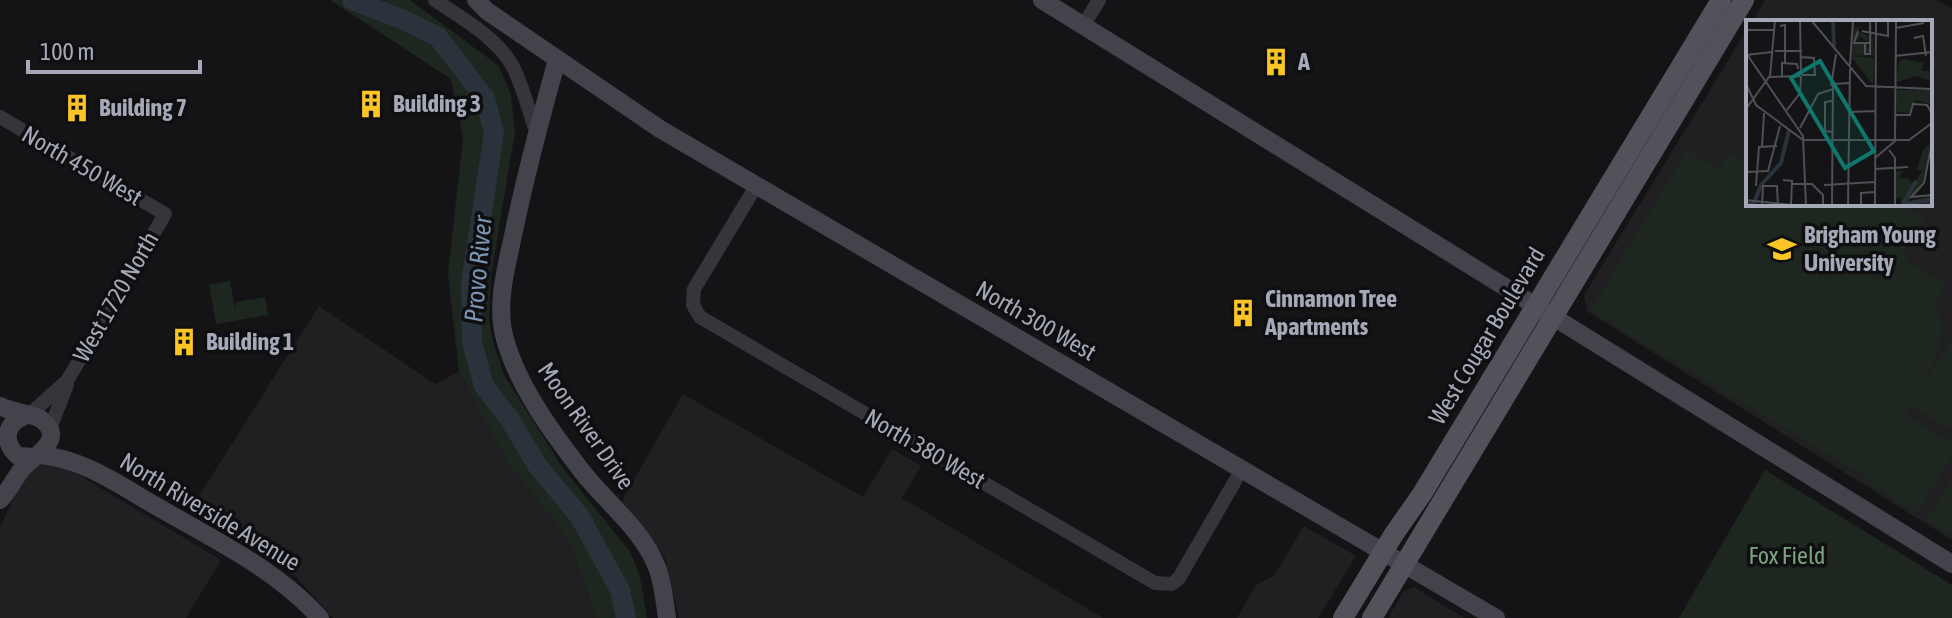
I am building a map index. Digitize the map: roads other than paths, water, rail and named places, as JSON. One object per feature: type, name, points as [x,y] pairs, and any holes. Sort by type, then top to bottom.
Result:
[{"type":"main road","name":"West Cougar Boulevard","points":[[1343,618],[1422,494],[1550,316],[1673,80],[1721,0]]},
{"type":"main road","name":"West Cougar Boulevard","points":[[1372,618],[1550,316],[1744,0]]},
{"type":"street","points":[[435,0],[483,34],[511,63],[536,131]]},
{"type":"street","name":"North 300 West","points":[[476,0],[487,11],[660,129],[1496,618]]},
{"type":"street","points":[[1042,0],[1952,564]]},
{"type":"street","points":[[1083,26],[1099,0]]},
{"type":"street","points":[[536,131],[557,60]]},
{"type":"street","name":"North 450 West","points":[[0,117],[165,214]]},
{"type":"street","name":"Moon River Drive","points":[[536,131],[505,275],[502,304],[504,336],[516,369],[548,423],[582,471],[650,553],[659,572],[667,618]]},
{"type":"street","name":"North 380 West","points":[[756,186],[697,282],[692,297],[696,312],[706,321],[1155,583],[1172,584],[1186,568],[1242,469]]},
{"type":"street","name":"West 1720 North","points":[[49,433],[67,381],[165,214]]},
{"type":"street","name":"West 1720 North","points":[[27,416],[67,381]]},
{"type":"street","points":[[0,406],[41,419],[49,433],[47,447],[21,470],[0,500]]},
{"type":"street","points":[[0,492],[5,473],[5,436],[12,423],[27,416]]},
{"type":"street","name":"North Riverside Avenue","points":[[49,433],[78,454],[91,468],[260,566],[302,598],[320,618]]},
{"type":"street","points":[[5,436],[18,456],[37,456]]},
{"type":"street","name":"North Riverside Avenue","points":[[37,456],[91,468]]},
{"type":"waterway","name":"Provo River","points":[[352,0],[438,37],[485,98],[494,133],[471,284],[472,342],[484,386],[509,418],[537,465],[580,517],[620,590],[626,618]]},
{"type":"place","name":"A","points":[[1276,62]]},
{"type":"place","name":"Building 3","points":[[371,104]]},
{"type":"place","name":"Building 7","points":[[77,108]]},
{"type":"place","name":"Brigham Young University","points":[[1782,249]]},
{"type":"place","name":"Cinnamon Tree Apartments","points":[[1243,313]]},
{"type":"place","name":"Building 1","points":[[184,342]]},
{"type":"park label","name":"Fox Field","points":[[1787,556]]}]
